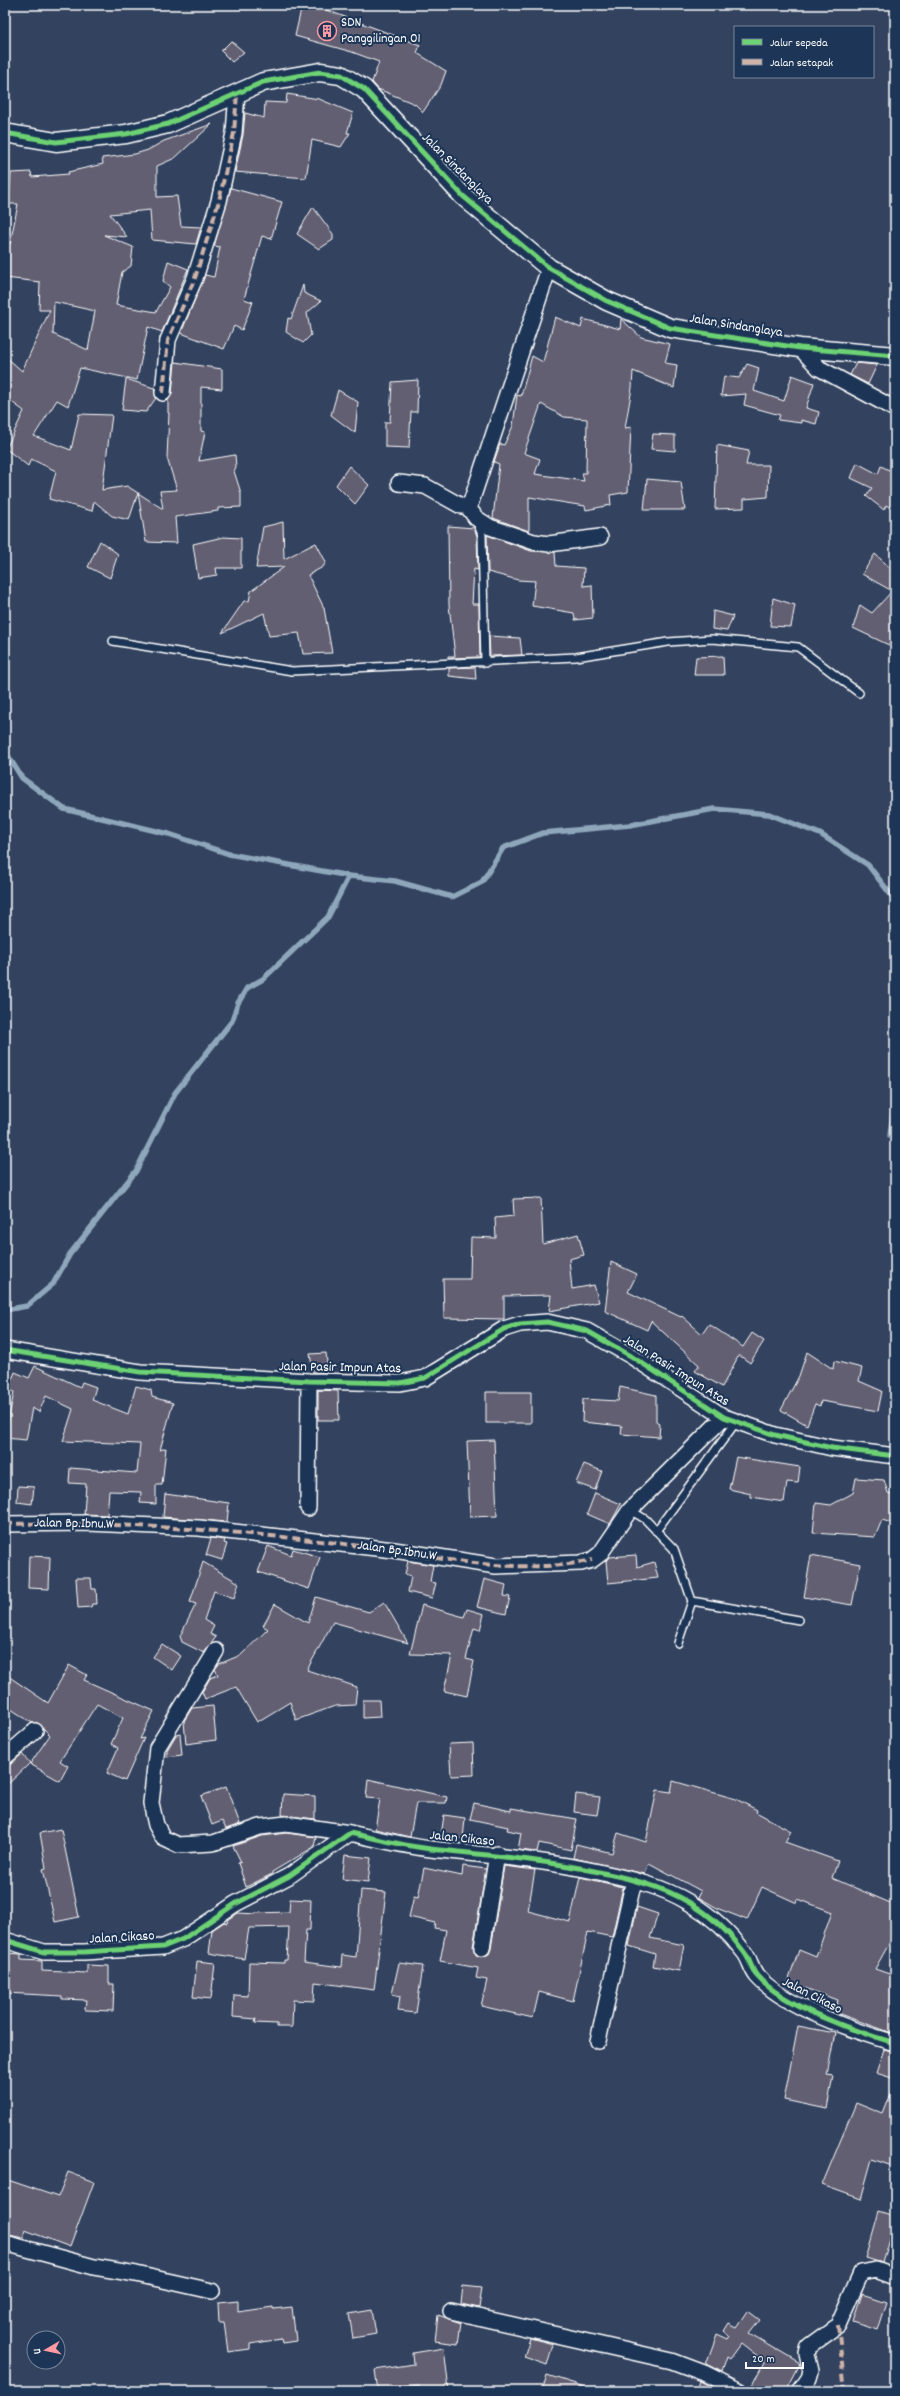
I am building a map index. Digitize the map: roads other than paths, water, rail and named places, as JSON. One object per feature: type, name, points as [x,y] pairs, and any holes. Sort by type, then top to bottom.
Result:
[{"type":"street","name":"Jalan Sindanglaya","points":[[5,133],[56,142],[126,134],[168,124],[263,82],[320,72],[341,75],[364,90],[463,196],[549,268],[607,302],[670,328],[800,348],[895,356]]},
{"type":"street","points":[[163,393],[168,340],[195,278],[219,201],[234,132],[237,93]]},
{"type":"street","points":[[399,483],[425,486],[461,506],[467,506],[471,502],[549,268]]},
{"type":"street","points":[[800,348],[819,368],[895,409]]},
{"type":"street","points":[[467,506],[476,518],[490,527],[534,542],[549,544],[600,537]]},
{"type":"street","name":"Jalan Pasir Impun Atas","points":[[6,1354],[140,1372],[309,1381],[400,1383],[425,1378],[504,1329],[520,1324],[547,1322],[587,1331],[631,1356],[730,1419],[775,1435],[832,1448],[895,1456]]},
{"type":"street","points":[[308,1508],[309,1381]]},
{"type":"street","name":"Jalan Bp.Ibnu.W","points":[[5,1524],[88,1523],[199,1528],[394,1550],[496,1566],[531,1566],[592,1560],[612,1538],[630,1510],[730,1419]]},
{"type":"street","points":[[216,1651],[157,1748],[152,1804],[156,1825],[163,1838],[178,1845],[213,1843],[260,1827],[286,1824],[350,1833]]},
{"type":"street","points":[[5,1757],[35,1730]]},
{"type":"street","name":"Jalan Cikaso","points":[[5,1940],[44,1952],[84,1952],[162,1948],[183,1938],[235,1904],[289,1876],[350,1833],[429,1848],[497,1854],[634,1880],[655,1886],[691,1903],[719,1924],[745,1952],[757,1975],[773,1990],[802,2007],[836,2022],[895,2043]]},
{"type":"street","points":[[482,1948],[497,1854]]},
{"type":"street","points":[[598,2041],[634,1880]]},
{"type":"street","points":[[5,2243],[94,2267],[136,2274],[212,2291]]},
{"type":"street","points":[[800,2391],[812,2372],[807,2354],[809,2346],[838,2325],[861,2273],[876,2270],[895,2277]]},
{"type":"street","points":[[451,2311],[672,2362],[704,2373],[740,2391]]},
{"type":"lane","points":[[476,518],[482,535],[485,663]]},
{"type":"lane","points":[[113,641],[292,671],[485,663],[576,657],[668,642],[712,639],[798,647],[859,693]]},
{"type":"lane","points":[[656,1531],[730,1419]]},
{"type":"lane","points":[[630,1510],[645,1519],[674,1549],[692,1601],[678,1643]]},
{"type":"lane","points":[[692,1601],[799,1620]]},
{"type":"waterway","points":[[5,751],[22,778],[64,809],[169,834],[229,854],[349,876],[395,881],[452,897],[482,882],[503,848],[543,833],[630,825],[714,809],[769,814],[820,834],[868,865],[895,900]]},
{"type":"waterway","points":[[5,1310],[27,1306],[53,1284],[70,1254],[136,1171],[175,1093],[232,1021],[238,1003],[247,988],[263,979],[328,917],[349,876]]},
{"type":"waterway","points":[[895,1096],[890,1136],[895,1141]]},
{"type":"place","name":"SDN Panggilingan 01","points":[[327,31]]}]
